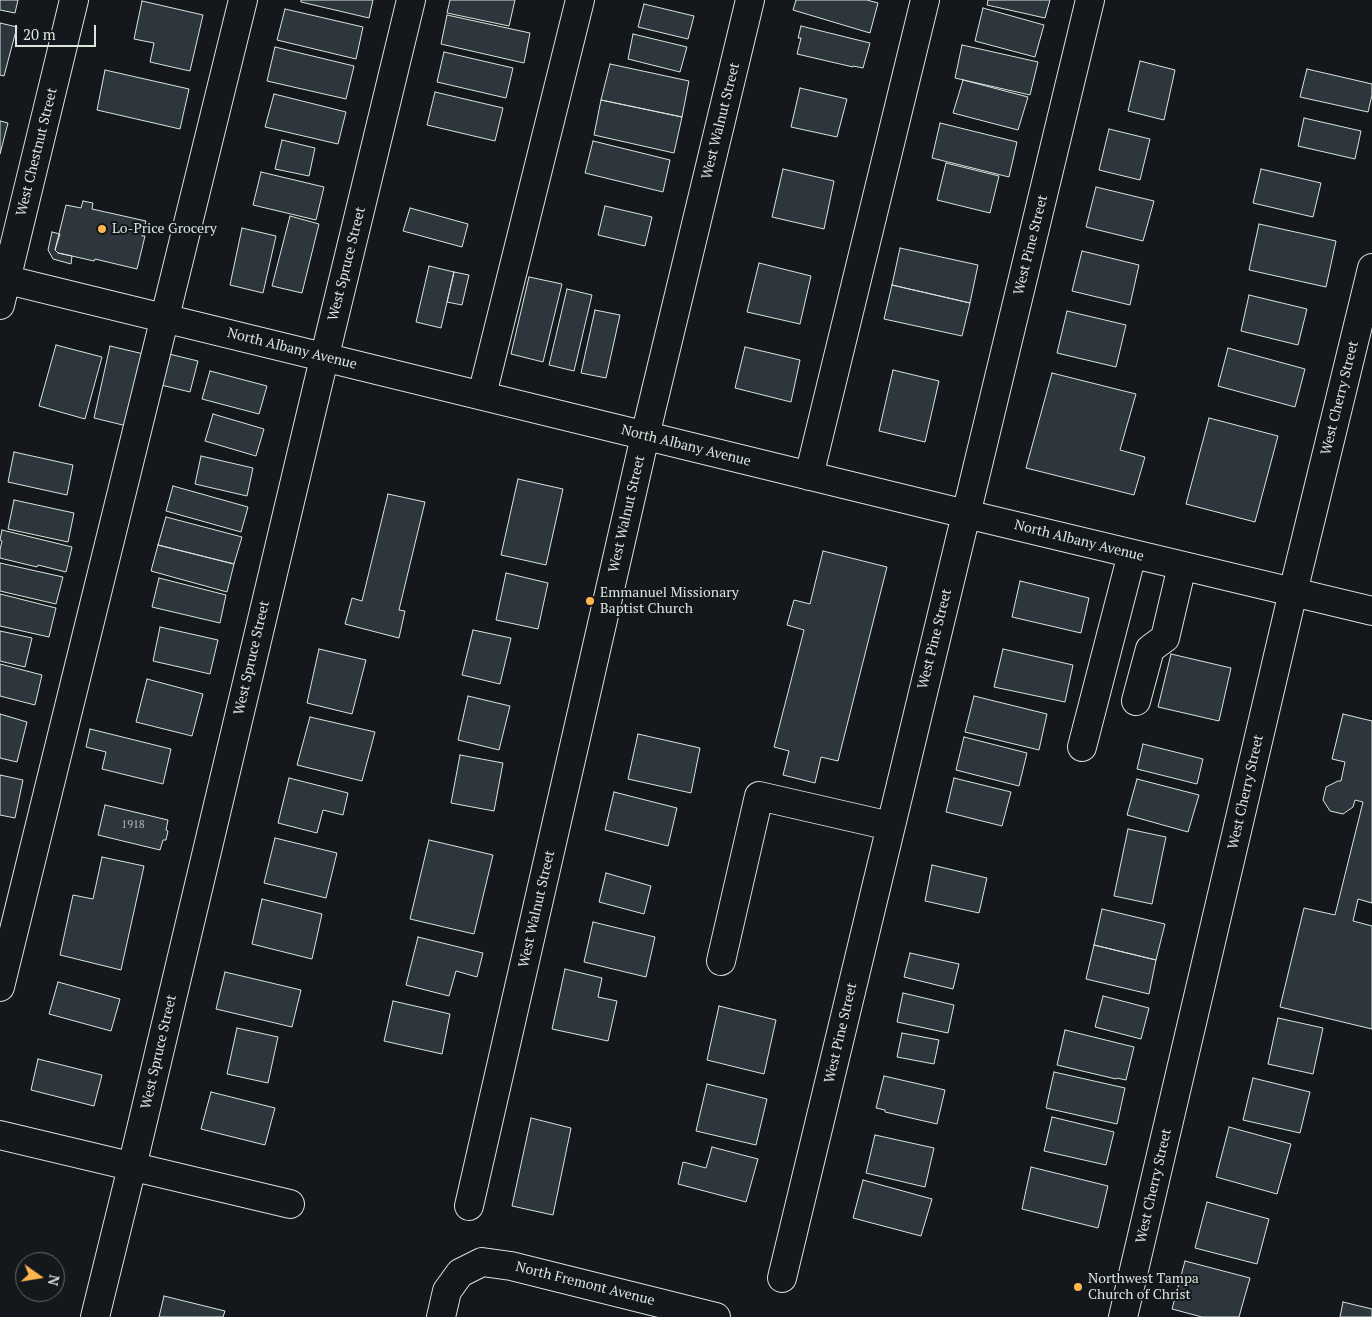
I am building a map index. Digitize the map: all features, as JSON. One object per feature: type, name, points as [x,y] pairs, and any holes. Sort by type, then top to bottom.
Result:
[{"type":"street","name":"West Chestnut Street","points":[[2,287],[74,0]]},
{"type":"street","points":[[0,987],[243,0]]},
{"type":"street","name":"West Spruce Street","points":[[95,1317],[324,356],[411,0]]},
{"type":"street","points":[[482,395],[580,0]]},
{"type":"street","name":"West Walnut Street","points":[[469,1206],[645,436],[750,0]]},
{"type":"street","points":[[809,476],[925,0]]},
{"type":"street","name":"West Pine Street","points":[[782,1278],[1090,0]]},
{"type":"street","name":"West Cherry Street","points":[[1123,1317],[1293,592],[1372,268]]},
{"type":"street","name":"North Albany Avenue","points":[[2,287],[165,318],[809,476],[1372,611]]},
{"type":"street","points":[[1082,747],[1132,554]]},
{"type":"street","points":[[1136,701],[1150,649],[1165,638],[1182,566]]},
{"type":"street","points":[[721,961],[759,796],[890,826]]},
{"type":"street","points":[[0,1135],[290,1204]]},
{"type":"street","name":"North Fremont Avenue","points":[[441,1317],[447,1291],[460,1273],[482,1262],[511,1266],[716,1317]]},
{"type":"building","points":[[0,0],[18,0],[15,13],[0,10]]},
{"type":"building","points":[[301,0],[373,0],[369,18],[301,2]]},
{"type":"building","points":[[450,0],[515,0],[509,26],[447,13]]},
{"type":"building","points":[[796,0],[867,0],[878,3],[870,33],[793,10]]},
{"type":"building","points":[[988,0],[1050,0],[1045,18],[987,5]]},
{"type":"building","points":[[142,1],[203,15],[190,71],[150,62],[154,43],[134,39]]},
{"type":"building","points":[[644,4],[694,16],[688,39],[638,27]]},
{"type":"building","points":[[983,8],[1044,25],[1035,57],[975,41]]},
{"type":"building","points":[[285,9],[363,27],[356,59],[277,40]]},
{"type":"building","points":[[447,15],[530,33],[524,63],[441,44]]},
{"type":"building","points":[[0,23],[17,27],[4,76],[0,75]]},
{"type":"building","points":[[801,26],[870,43],[863,68],[797,54],[801,38],[798,38]]},
{"type":"building","points":[[633,34],[687,47],[680,72],[628,59]]},
{"type":"building","points":[[962,45],[1038,62],[1030,95],[955,78]]},
{"type":"building","points":[[275,47],[354,66],[346,99],[267,81]]},
{"type":"building","points":[[444,52],[513,68],[506,98],[437,82]]},
{"type":"building","points":[[1140,61],[1175,70],[1164,120],[1128,111]]},
{"type":"building","points":[[610,64],[689,81],[682,117],[601,100]]},
{"type":"building","points":[[1307,69],[1372,84],[1372,95],[1368,112],[1300,97]]},
{"type":"building","points":[[105,70],[189,89],[180,129],[97,110]]},
{"type":"building","points":[[963,80],[1028,97],[1018,130],[953,113]]},
{"type":"building","points":[[800,88],[847,99],[837,137],[791,127]]},
{"type":"building","points":[[435,92],[503,108],[495,141],[427,125]]},
{"type":"building","points":[[274,94],[346,112],[338,144],[265,127]]},
{"type":"building","points":[[601,100],[682,117],[674,153],[594,135]]},
{"type":"building","points":[[1304,118],[1361,131],[1355,159],[1298,146]]},
{"type":"building","points":[[0,121],[8,123],[0,154]]},
{"type":"building","points":[[940,123],[1017,142],[1009,177],[932,158]]},
{"type":"building","points":[[1109,129],[1150,139],[1140,180],[1099,170]]},
{"type":"building","points":[[282,140],[315,148],[309,176],[275,169]]},
{"type":"building","points":[[593,141],[670,160],[663,192],[585,173]]},
{"type":"building","points":[[946,163],[999,176],[990,213],[937,200]]},
{"type":"building","points":[[783,169],[834,181],[824,229],[772,217]]},
{"type":"building","points":[[1261,169],[1321,183],[1313,217],[1253,203]]},
{"type":"building","points":[[261,172],[324,187],[316,220],[253,205]]},
{"type":"building","points":[[1096,187],[1154,201],[1143,241],[1086,227]]},
{"type":"building","name":"Lo-Price Grocery","points":[[83,201],[93,203],[92,209],[146,221],[142,236],[145,236],[137,269],[58,253],[55,250],[66,205],[81,208]]},
{"type":"building","points":[[605,206],[652,217],[645,246],[598,235]]},
{"type":"building","points":[[410,208],[468,224],[462,247],[403,231]]},
{"type":"building","points":[[290,216],[319,224],[302,293],[272,286]]},
{"type":"building","points":[[1259,224],[1336,241],[1326,287],[1249,270]]},
{"type":"building","points":[[242,228],[276,236],[263,293],[230,285]]},
{"type":"building","points":[[52,232],[60,234],[55,250],[58,253],[72,256],[71,264],[53,259],[48,250]]},
{"type":"building","points":[[900,248],[978,265],[970,303],[892,285]]},
{"type":"building","points":[[1082,251],[1139,265],[1130,305],[1072,291]]},
{"type":"building","points":[[759,263],[811,276],[800,324],[747,312]]},
{"type":"building","points":[[429,266],[454,272],[441,328],[416,322]]},
{"type":"building","points":[[454,272],[469,275],[462,305],[447,302]]},
{"type":"building","points":[[529,277],[562,284],[543,362],[511,354]]},
{"type":"building","points":[[892,285],[970,303],[962,336],[884,319]]},
{"type":"building","points":[[567,289],[592,295],[574,371],[549,365]]},
{"type":"building","points":[[1249,295],[1307,309],[1298,345],[1241,331]]},
{"type":"building","points":[[595,310],[620,315],[606,378],[581,373]]},
{"type":"building","points":[[1067,311],[1126,325],[1116,367],[1057,353]]},
{"type":"building","points":[[56,345],[102,357],[85,419],[39,406]]},
{"type":"building","points":[[110,346],[152,356],[135,428],[94,418]]},
{"type":"building","points":[[745,347],[800,360],[791,402],[735,388]]},
{"type":"building","points":[[1228,348],[1305,369],[1295,407],[1218,386]]},
{"type":"building","points":[[165,353],[198,361],[190,392],[157,384]]},
{"type":"building","points":[[893,370],[939,381],[925,442],[879,431]]},
{"type":"building","points":[[210,371],[267,386],[259,414],[202,399]]},
{"type":"building","points":[[1052,373],[1136,394],[1120,450],[1145,457],[1134,495],[1026,468]]},
{"type":"building","points":[[213,414],[264,429],[256,456],[205,441]]},
{"type":"building","points":[[1209,418],[1278,436],[1255,522],[1186,504]]},
{"type":"building","points":[[14,452],[73,465],[67,495],[8,482]]},
{"type":"building","points":[[201,456],[253,468],[247,496],[195,484]]},
{"type":"building","points":[[518,479],[563,489],[546,565],[501,555]]},
{"type":"building","points":[[173,486],[248,507],[241,532],[166,511]]},
{"type":"building","points":[[388,494],[425,502],[399,610],[405,611],[399,638],[345,624],[352,598],[362,601]]},
{"type":"building","points":[[14,500],[74,513],[68,542],[8,529]]},
{"type":"building","points":[[166,517],[242,537],[234,564],[158,545]]},
{"type":"building","points":[[2,530],[72,547],[66,572],[0,558]]},
{"type":"building","points":[[158,545],[234,564],[227,592],[151,571]]},
{"type":"building","points":[[823,551],[887,567],[838,761],[821,757],[815,783],[783,775],[789,751],[774,747],[804,630],[787,625],[794,600],[810,604]]},
{"type":"building","points":[[0,563],[63,577],[56,604],[0,591]]},
{"type":"building","points":[[506,573],[548,583],[538,629],[496,620]]},
{"type":"building","points":[[159,578],[226,595],[220,623],[152,607]]},
{"type":"building","points":[[1020,581],[1089,598],[1081,633],[1012,617]]},
{"type":"building","points":[[0,594],[56,608],[49,637],[0,626]]},
{"type":"building","points":[[160,627],[218,640],[210,674],[153,661]]},
{"type":"building","points":[[473,630],[511,638],[500,684],[462,675]]},
{"type":"building","points":[[0,631],[32,638],[25,667],[0,661]]},
{"type":"building","points":[[319,649],[366,660],[352,714],[307,703]]},
{"type":"building","points":[[1003,649],[1073,665],[1065,702],[994,687]]},
{"type":"building","points":[[1171,654],[1231,668],[1219,721],[1158,707]]},
{"type":"building","points":[[0,664],[42,675],[35,705],[0,696]]},
{"type":"building","points":[[147,679],[203,694],[192,736],[136,722]]},
{"type":"building","points":[[468,696],[510,706],[499,750],[458,740]]},
{"type":"building","points":[[974,696],[1047,714],[1039,750],[965,732]]},
{"type":"building","points":[[0,714],[27,722],[17,762],[0,758]]},
{"type":"building","points":[[1343,714],[1372,721],[1372,903],[1358,899],[1353,921],[1372,926],[1372,1029],[1280,1007],[1304,908],[1335,915],[1363,802],[1355,800],[1353,807],[1343,814],[1330,811],[1323,800],[1326,787],[1341,781],[1345,762],[1332,759]]},
{"type":"building","points":[[310,717],[375,732],[362,781],[297,765]]},
{"type":"building","points":[[90,729],[171,749],[163,784],[102,769],[106,752],[86,747]]},
{"type":"building","points":[[638,734],[700,748],[691,793],[628,779]]},
{"type":"building","points":[[964,737],[1027,753],[1019,786],[956,770]]},
{"type":"building","points":[[1143,744],[1203,759],[1197,784],[1137,769]]},
{"type":"building","points":[[460,755],[503,763],[494,811],[451,803]]},
{"type":"building","points":[[0,775],[23,780],[15,818],[0,815]]},
{"type":"building","points":[[289,778],[348,793],[343,815],[323,810],[317,833],[278,823]]},
{"type":"building","points":[[954,778],[1011,792],[1002,826],[946,812]]},
{"type":"building","points":[[1137,779],[1199,795],[1188,832],[1127,815]]},
{"type":"building","points":[[614,792],[677,808],[668,846],[605,830]]},
{"type":"building","points":[[105,805],[168,820],[166,840],[163,840],[160,850],[98,835]]},
{"type":"building","points":[[1128,829],[1166,837],[1152,904],[1114,896]]},
{"type":"building","points":[[275,838],[337,853],[326,898],[264,883]]},
{"type":"building","points":[[429,840],[493,855],[474,934],[410,919]]},
{"type":"building","points":[[102,857],[144,866],[121,970],[60,955],[73,895],[93,899]]},
{"type":"building","points":[[932,865],[987,878],[979,913],[925,901]]},
{"type":"building","points":[[606,873],[651,886],[644,914],[599,902]]},
{"type":"building","points":[[262,899],[322,914],[312,959],[252,944]]},
{"type":"building","points":[[1102,909],[1165,924],[1156,960],[1094,945]]},
{"type":"building","points":[[593,922],[655,937],[646,977],[584,962]]},
{"type":"building","points":[[418,937],[483,953],[477,977],[456,971],[449,996],[406,985]]},
{"type":"building","points":[[1094,945],[1156,960],[1149,994],[1086,979]]},
{"type":"building","points":[[910,953],[959,964],[953,989],[904,977]]},
{"type":"building","points":[[565,969],[602,978],[598,997],[617,1001],[608,1041],[552,1029]]},
{"type":"building","points":[[225,972],[301,990],[292,1027],[216,1009]]},
{"type":"building","points":[[58,982],[120,999],[111,1031],[49,1014]]},
{"type":"building","points":[[903,993],[954,1005],[948,1033],[897,1022]]},
{"type":"building","points":[[1103,996],[1149,1008],[1141,1039],[1095,1027]]},
{"type":"building","points":[[393,1001],[450,1014],[442,1054],[384,1041]]},
{"type":"building","points":[[719,1006],[776,1020],[764,1074],[707,1060]]},
{"type":"building","points":[[1278,1018],[1323,1028],[1313,1074],[1268,1064]]},
{"type":"building","points":[[237,1028],[278,1037],[268,1083],[227,1074]]},
{"type":"building","points":[[1065,1030],[1134,1047],[1126,1080],[1057,1065]]},
{"type":"building","points":[[902,1033],[939,1040],[934,1064],[897,1057]]},
{"type":"building","points":[[38,1059],[102,1075],[94,1106],[31,1090]]},
{"type":"building","points":[[1054,1072],[1125,1088],[1117,1124],[1046,1108]]},
{"type":"building","points":[[884,1076],[945,1090],[937,1124],[885,1112],[885,1110],[876,1108]]},
{"type":"building","points":[[1253,1078],[1310,1092],[1300,1133],[1243,1120]]},
{"type":"building","points":[[707,1084],[767,1099],[756,1145],[696,1131]]},
{"type":"building","points":[[211,1092],[275,1108],[265,1145],[201,1129]]},
{"type":"building","points":[[1052,1117],[1114,1132],[1106,1165],[1044,1151]]},
{"type":"building","points":[[531,1118],[571,1128],[553,1215],[512,1206]]},
{"type":"building","points":[[1229,1127],[1291,1144],[1277,1194],[1216,1177]]},
{"type":"building","points":[[875,1135],[934,1148],[925,1187],[866,1173]]},
{"type":"building","points":[[712,1147],[758,1159],[746,1202],[678,1184],[683,1162],[706,1168]]},
{"type":"building","points":[[1031,1167],[1108,1186],[1098,1228],[1022,1209]]},
{"type":"building","points":[[863,1180],[932,1199],[921,1236],[853,1218]]},
{"type":"building","points":[[1207,1202],[1269,1219],[1257,1264],[1195,1248]]},
{"type":"building","points":[[1185,1261],[1250,1278],[1239,1317],[1202,1317],[1172,1309]]},
{"type":"building","points":[[164,1296],[225,1311],[223,1317],[159,1317]]},
{"type":"building","points":[[1343,1302],[1372,1309],[1372,1317],[1340,1317]]},
{"type":"place","name":"Lo-Price Grocery","points":[[102,229]]},
{"type":"place","name":"Emmanuel Missionary Baptist Church","points":[[590,601]]},
{"type":"place","name":"Northwest Tampa Church of Christ","points":[[1078,1287]]}]
